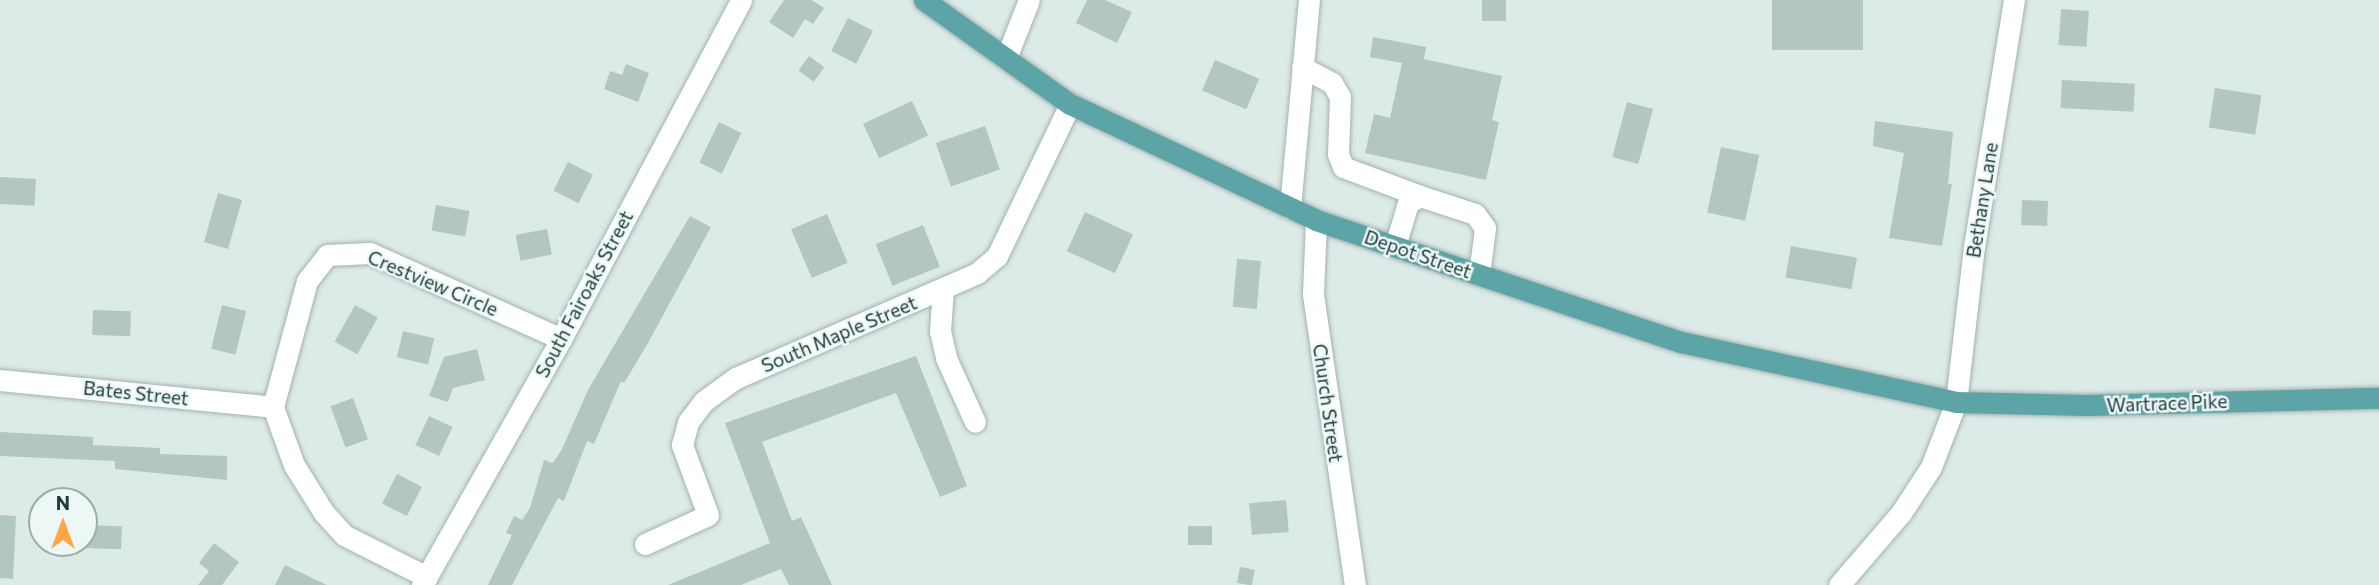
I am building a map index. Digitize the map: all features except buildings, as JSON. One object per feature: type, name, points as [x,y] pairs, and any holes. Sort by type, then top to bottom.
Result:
[{"type":"main road","name":"Depot Street","points":[[924,0],[1070,104],[1316,220],[1681,342],[1956,402]]},
{"type":"main road","name":"Wartrace Pike","points":[[1956,402],[2113,405],[2379,398]]},
{"type":"street","name":"South Fairoaks Street","points":[[424,581],[561,339],[741,0]]},
{"type":"street","points":[[1006,58],[1029,0]]},
{"type":"street","points":[[1290,208],[1309,0]]},
{"type":"street","name":"Bethany Lane","points":[[1839,585],[1901,513],[1931,467],[1956,402],[1974,247],[2014,0]]},
{"type":"street","points":[[1302,67],[1332,83],[1340,97],[1338,154],[1343,167],[1475,214],[1485,228],[1479,275]]},
{"type":"street","name":"South Maple Street","points":[[645,544],[708,515],[682,445],[688,422],[704,401],[736,378],[977,273],[997,256],[1070,104]]},
{"type":"street","points":[[1395,246],[1408,203],[1420,196]]},
{"type":"street","name":"Church Street","points":[[1316,220],[1313,293],[1355,585]]},
{"type":"street","name":"Crestview Circle","points":[[273,407],[307,282],[327,255],[340,252],[370,253],[561,339]]},
{"type":"street","points":[[943,288],[940,331],[946,358],[975,422]]},
{"type":"street","name":"Bates Street","points":[[0,380],[273,407]]},
{"type":"street","points":[[273,407],[295,465],[324,513],[344,535],[424,581]]}]
